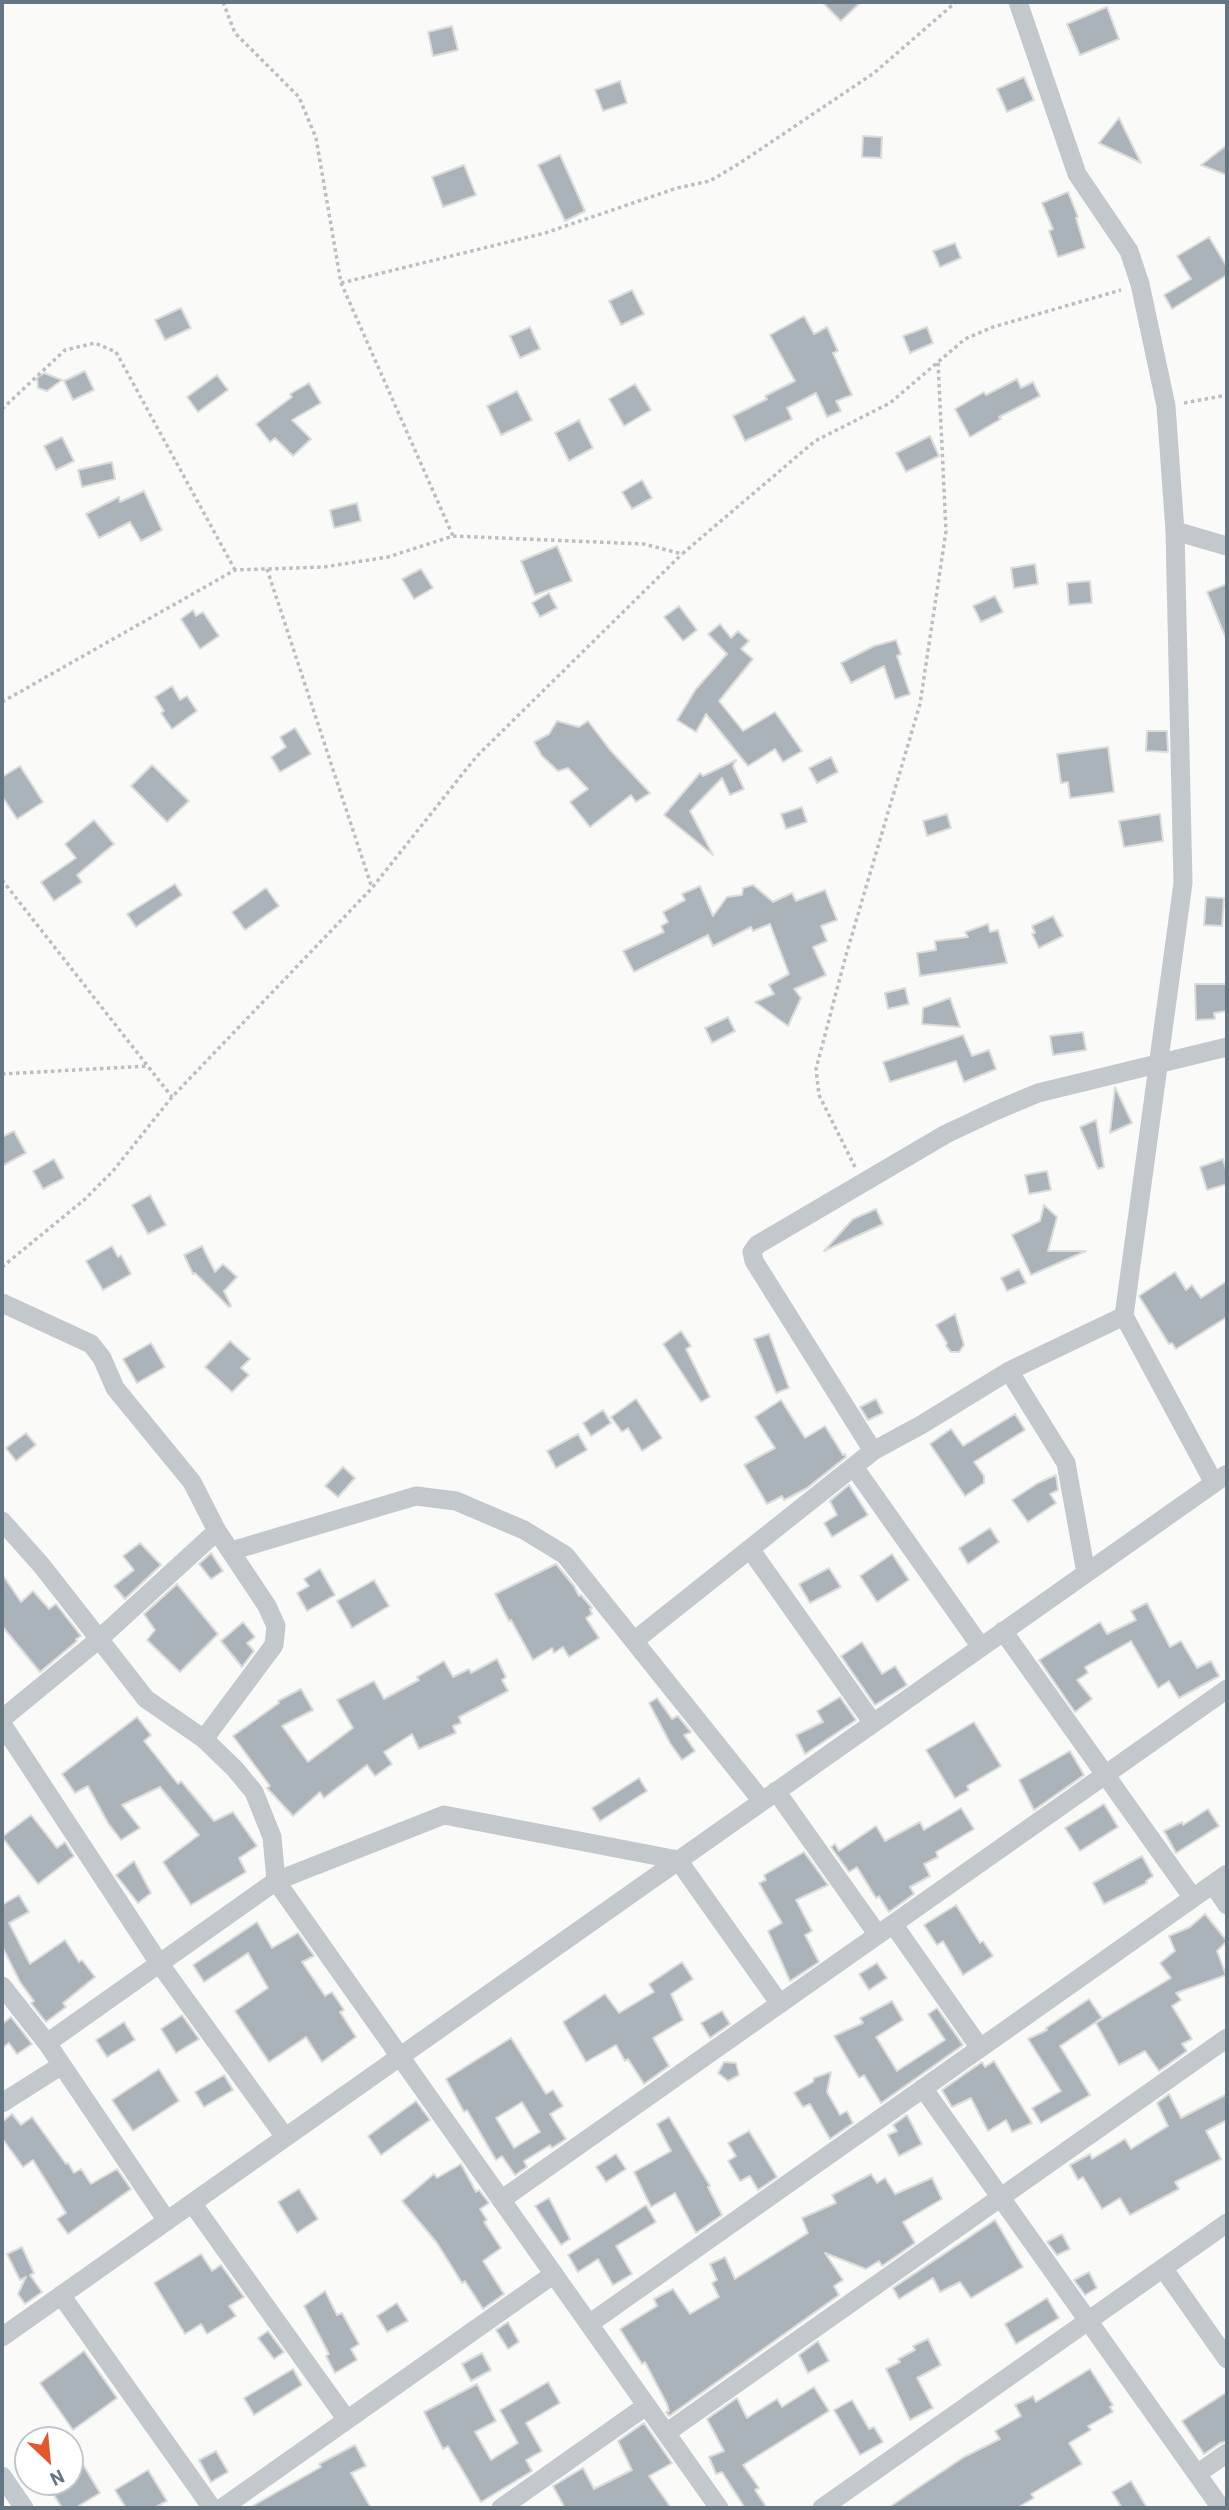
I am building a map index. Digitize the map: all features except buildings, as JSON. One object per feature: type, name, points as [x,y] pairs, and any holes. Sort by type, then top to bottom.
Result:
[{"type":"street","points":[[2,2337],[1220,1478],[1124,1316],[1183,883],[1175,531],[1166,406],[1140,284],[1129,251],[1077,174],[1018,2]]},
{"type":"street","points":[[1175,531],[1227,546]]},
{"type":"street","points":[[873,1451],[754,1261],[752,1252],[758,1245],[946,1134],[1038,1093],[1227,1047]]},
{"type":"street","points":[[2,1303],[91,1344],[102,1358],[115,1388],[192,1482],[217,1531],[267,1606],[276,1626],[274,1645],[204,1739]]},
{"type":"street","points":[[634,1642],[873,1451],[921,1426],[1009,1371],[1124,1316]]},
{"type":"street","points":[[1009,1371],[1066,1463],[1086,1573]]},
{"type":"street","points":[[854,1467],[981,1647]]},
{"type":"street","points":[[230,1551],[416,1496],[456,1501],[524,1530],[565,1555],[634,1642],[885,1930],[980,2048]]},
{"type":"street","points":[[2,1521],[42,1566],[146,1699],[204,1739],[254,1792],[272,1837],[276,1881],[719,2508]]},
{"type":"street","points":[[217,1531],[98,1640],[2,1722],[159,1963],[285,2137]]},
{"type":"street","points":[[750,1549],[873,1723]]},
{"type":"street","points":[[1003,1631],[1192,1898]]},
{"type":"street","points":[[501,2200],[1227,1689]]},
{"type":"street","points":[[47,2043],[276,1881],[444,1815],[678,1860],[780,2004]]},
{"type":"street","points":[[589,2324],[1220,1879],[1227,1905]]},
{"type":"street","points":[[2,1986],[47,2043],[167,2221]]},
{"type":"street","points":[[666,2433],[1227,2038]]},
{"type":"street","points":[[2,2103],[62,2065]]},
{"type":"street","points":[[923,2088],[1221,2508]]},
{"type":"street","points":[[192,2203],[347,2420]]},
{"type":"street","points":[[822,2508],[1227,2223]]},
{"type":"street","points":[[1163,2268],[1227,2359]]},
{"type":"street","points":[[230,2506],[554,2274]]},
{"type":"street","points":[[61,2295],[212,2508]]},
{"type":"street","points":[[501,2508],[646,2406]]},
{"type":"street","points":[[1197,2474],[1227,2453]]},
{"type":"street","points":[[2,2476],[24,2508]]},
{"type":"path","points":[[223,2],[234,33],[299,97],[316,138],[341,283],[453,536]]},
{"type":"path","points":[[341,283],[545,233],[677,188],[710,181],[874,73],[956,2]]},
{"type":"path","points":[[2,1268],[100,1184],[172,1097],[372,888],[476,757],[682,554],[815,441],[890,404],[965,339],[993,327],[1140,284]]},
{"type":"path","points":[[2,409],[65,350],[95,343],[116,352],[235,570]]},
{"type":"path","points":[[863,1183],[819,1095],[816,1069],[846,955],[920,704],[946,531],[938,362]]},
{"type":"path","points":[[1166,406],[1227,396]]},
{"type":"path","points":[[2,702],[235,570],[324,567],[388,556],[453,536],[644,544],[682,554]]},
{"type":"path","points":[[268,569],[372,888]]},
{"type":"path","points":[[2,880],[172,1097]]},
{"type":"path","points":[[2,1074],[148,1066]]}]
